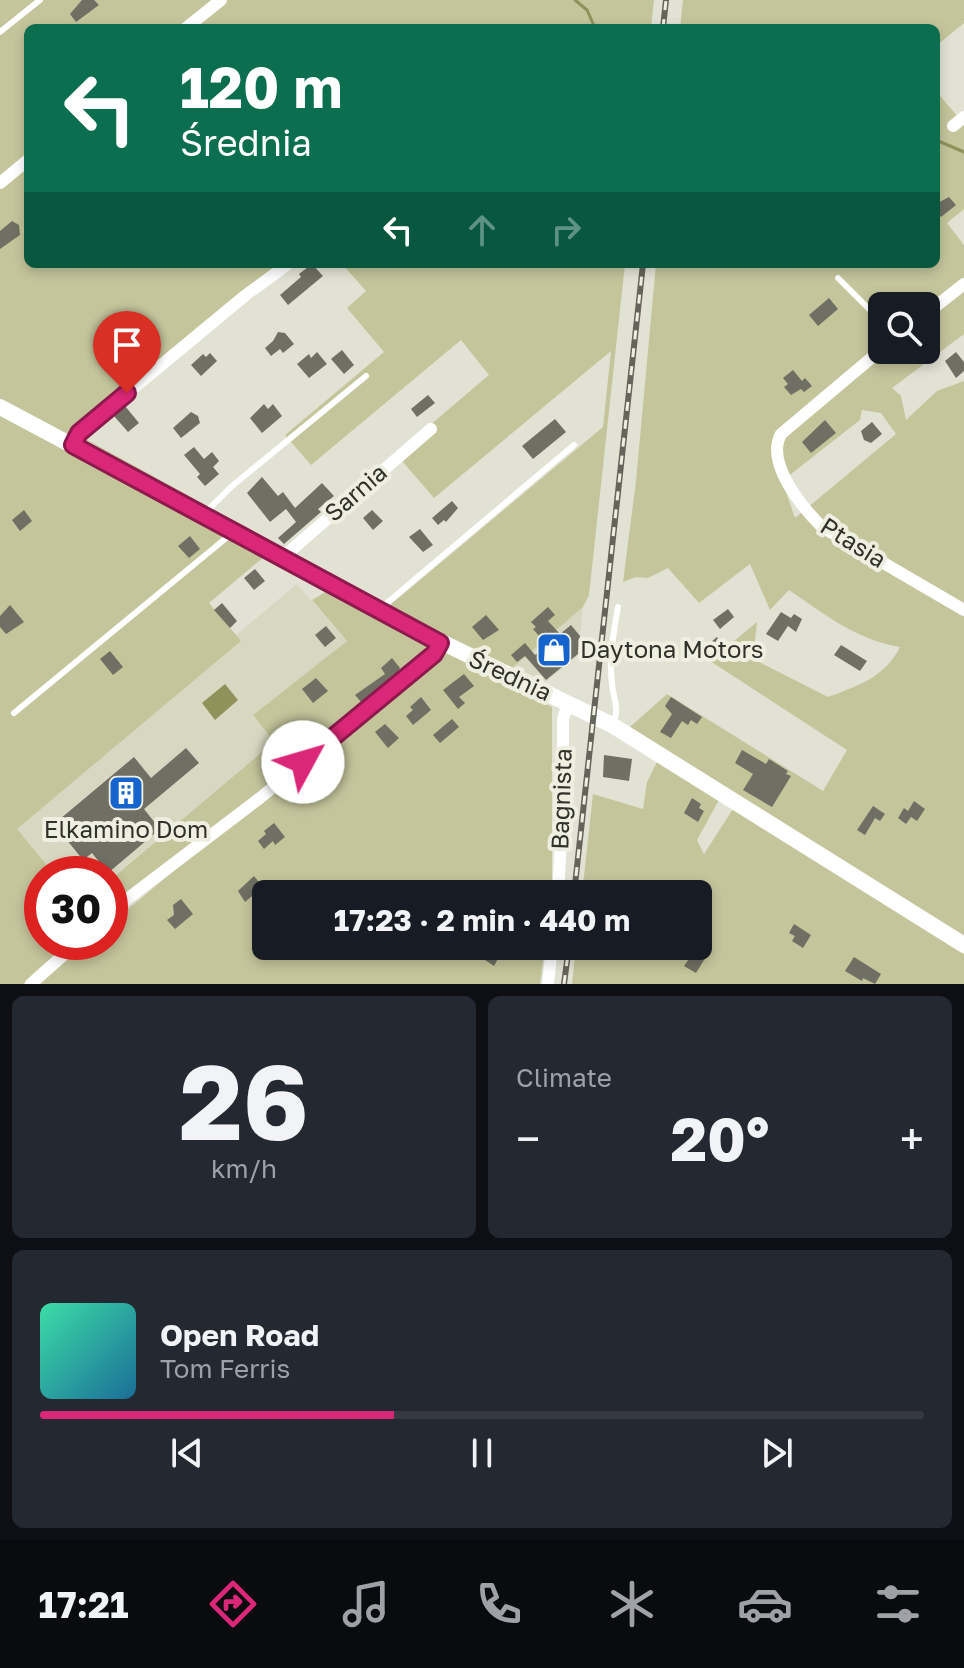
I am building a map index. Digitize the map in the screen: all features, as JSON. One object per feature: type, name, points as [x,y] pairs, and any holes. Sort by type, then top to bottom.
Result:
[{"type":"street","points":[[191,24],[221,0]]},
{"type":"street","points":[[953,126],[964,117]]},
{"type":"street","points":[[0,183],[24,163]]},
{"type":"street","points":[[73,445],[79,433],[283,268]]},
{"type":"street","points":[[940,303],[964,284]]},
{"type":"street","name":"Ptasia","points":[[868,360],[781,434],[776,447],[777,459],[807,512],[822,527],[964,610]]},
{"type":"street","name":"Średnia","points":[[0,407],[380,612],[612,725],[964,945]]},
{"type":"street","name":"Sarnia","points":[[282,558],[431,429]]},
{"type":"street","points":[[128,898],[260,798],[434,654],[440,643]]},
{"type":"street","name":"Bagnista","points":[[559,880],[563,719],[568,704]]},
{"type":"street","points":[[31,984],[58,960]]},
{"type":"street","points":[[548,984],[551,960]]},
{"type":"lane","points":[[0,32],[40,0]]},
{"type":"lane","points":[[838,278],[868,308]]},
{"type":"lane","points":[[203,515],[231,487],[366,376]]},
{"type":"lane","points":[[380,612],[574,445]]},
{"type":"lane","points":[[14,713],[233,531]]},
{"type":"lane","points":[[612,725],[617,710],[611,674],[611,649],[618,607]]},
{"type":"shaded area","points":[[297,584],[347,641],[253,715],[274,742],[128,864],[128,856],[39,856],[17,829],[241,641],[236,635]]},
{"type":"shaded area","points":[[583,607],[578,655],[546,682],[513,666]]},
{"type":"shaded area","points":[[225,684],[238,700],[215,720],[202,703]]},
{"type":"green space","points":[[0,0],[654,0],[651,24],[24,24],[24,268],[289,268],[82,437],[273,542],[265,556],[209,603],[241,641],[17,829],[39,856],[24,856],[24,960],[49,960],[23,984],[0,984]]},
{"type":"green space","points":[[683,0],[964,0],[964,23],[940,43],[940,24],[680,24]]},
{"type":"green space","points":[[940,96],[964,124],[964,209],[947,223],[964,245],[964,334],[940,352],[940,292],[868,292],[868,364],[924,364],[892,388],[901,396],[906,420],[937,391],[964,381],[964,936],[630,727],[667,694],[823,791],[847,750],[710,661],[757,622],[753,659],[828,697],[879,673],[900,647],[855,632],[789,590],[770,610],[750,564],[699,603],[668,568],[648,578],[636,577],[623,582],[636,481],[656,268],[940,268]],"holes":[[[862,410],[881,413],[896,434],[795,518],[782,481],[860,420]]]},
{"type":"green space","points":[[346,268],[625,268],[589,595],[583,607],[498,680],[552,707],[552,880],[252,880],[252,960],[543,960],[540,984],[38,984],[67,960],[128,960],[128,909],[223,830],[219,825],[128,893],[128,865],[274,742],[253,715],[347,641],[312,600],[327,591],[405,634],[419,621],[389,606],[603,427],[611,351],[434,498],[396,454],[489,375],[461,340],[311,465],[285,435],[384,352],[347,308],[366,291]]},
{"type":"green space","points":[[657,762],[719,800],[697,840],[704,854],[733,809],[964,954],[964,984],[572,984],[575,960],[712,960],[712,880],[584,880],[593,794],[643,809],[647,782]]},
{"type":"building","points":[[82,0],[94,0],[99,5],[76,22],[70,14]]},
{"type":"building","points":[[949,197],[956,205],[941,217],[940,202]]},
{"type":"building","points":[[12,221],[19,225],[20,235],[0,249],[0,231]]},
{"type":"building","points":[[307,268],[316,268],[323,276],[288,305],[280,295],[301,277],[299,274]]},
{"type":"building","points":[[829,298],[838,309],[818,326],[809,315]]},
{"type":"building","points":[[278,332],[285,333],[294,344],[283,353],[280,349],[271,356],[265,348]]},
{"type":"building","points":[[342,350],[354,365],[344,374],[331,359]]},
{"type":"building","points":[[317,352],[327,364],[309,378],[297,364],[309,354],[311,358]]},
{"type":"building","points":[[956,352],[964,362],[964,371],[956,378],[945,361]]},
{"type":"building","points":[[210,353],[217,361],[201,376],[191,365],[203,354],[206,357]]},
{"type":"building","points":[[793,370],[802,381],[805,378],[812,386],[791,395],[784,387],[788,384],[783,378]]},
{"type":"building","points":[[428,395],[435,403],[417,417],[411,409]]},
{"type":"building","points":[[264,404],[268,409],[273,404],[282,416],[262,433],[250,418]]},
{"type":"building","points":[[125,406],[139,423],[128,432],[114,416]]},
{"type":"building","points":[[191,412],[198,416],[200,423],[181,438],[173,428]]},
{"type":"building","points":[[555,419],[566,432],[533,459],[522,446]]},
{"type":"building","points":[[825,420],[836,433],[811,453],[802,442]]},
{"type":"building","points":[[872,422],[882,434],[871,443],[864,440],[861,431]]},
{"type":"building","points":[[194,447],[204,459],[212,452],[219,461],[213,467],[219,474],[205,486],[197,477],[200,474],[184,455]]},
{"type":"building","points":[[262,477],[278,496],[283,492],[295,508],[322,483],[334,496],[318,509],[321,512],[284,544],[278,538],[296,522],[286,509],[270,522],[247,493]]},
{"type":"building","points":[[452,501],[458,508],[446,522],[444,520],[438,525],[432,518]]},
{"type":"building","points":[[24,510],[32,521],[20,531],[12,520]]},
{"type":"building","points":[[372,510],[383,521],[373,530],[363,518]]},
{"type":"building","points":[[420,529],[433,545],[423,552],[409,537]]},
{"type":"building","points":[[190,536],[200,549],[189,558],[178,546]]},
{"type":"building","points":[[255,569],[265,581],[254,590],[244,578]]},
{"type":"building","points":[[222,603],[237,621],[230,628],[214,610]]},
{"type":"building","points":[[10,605],[24,622],[6,634],[0,627],[0,616]]},
{"type":"building","points":[[548,607],[555,615],[548,621],[560,634],[571,625],[580,636],[578,654],[546,680],[525,656],[517,662],[511,655],[525,643],[535,655],[547,645],[531,622]]},
{"type":"building","points":[[728,609],[734,617],[720,629],[713,620]]},
{"type":"building","points":[[781,612],[791,618],[794,614],[802,619],[796,632],[788,626],[778,641],[766,634]]},
{"type":"building","points":[[486,615],[499,630],[483,640],[472,627]]},
{"type":"building","points":[[326,626],[336,638],[325,647],[315,635]]},
{"type":"building","points":[[717,637],[723,645],[706,659],[700,651]]},
{"type":"building","points":[[841,645],[867,661],[860,671],[834,655]]},
{"type":"building","points":[[110,651],[123,667],[113,675],[100,659]]},
{"type":"building","points":[[392,658],[400,668],[398,672],[361,702],[355,695],[385,674],[381,668]]},
{"type":"building","points":[[464,674],[474,686],[459,697],[465,703],[458,709],[443,690]]},
{"type":"building","points":[[316,678],[328,691],[313,703],[302,689]]},
{"type":"building","points":[[421,697],[431,710],[413,725],[406,716],[413,710],[410,707]]},
{"type":"building","points":[[671,697],[702,717],[697,724],[691,720],[688,725],[682,721],[671,738],[660,732],[672,714],[665,706]]},
{"type":"building","points":[[452,719],[459,727],[440,743],[433,735]]},
{"type":"building","points":[[385,724],[399,738],[388,748],[375,732]]},
{"type":"building","name":"Elkamino Dom","points":[[186,748],[199,763],[144,809],[160,829],[128,856],[94,856],[92,853],[80,856],[54,824],[134,757],[151,778]]},
{"type":"building","points":[[742,750],[766,764],[769,759],[791,776],[772,807],[743,790],[753,774],[735,763]]},
{"type":"building","points":[[604,755],[632,759],[629,781],[603,777]]},
{"type":"building","points":[[692,798],[701,804],[699,808],[704,811],[698,822],[684,813]]},
{"type":"building","points":[[914,801],[925,809],[917,821],[911,817],[906,824],[898,818],[904,808],[908,811]]},
{"type":"building","points":[[873,806],[885,814],[880,821],[875,818],[865,835],[857,830]]},
{"type":"building","points":[[274,823],[285,837],[275,845],[273,841],[264,849],[258,841]]},
{"type":"building","points":[[254,876],[257,880],[252,880],[252,896],[245,902],[238,891]]},
{"type":"building","points":[[181,899],[193,914],[175,929],[167,920],[174,915],[173,905]]},
{"type":"building","points":[[794,924],[811,935],[803,948],[792,941],[795,936],[789,933]]},
{"type":"building","points":[[854,957],[881,974],[875,984],[863,978],[862,981],[845,971]]},
{"type":"building","points":[[688,960],[704,960],[696,973],[684,966]]},
{"type":"waterway","points":[[575,0],[587,10],[593,24]]},
{"type":"waterway","points":[[940,142],[964,152]]},
{"type":"railway","points":[[663,24],[666,0]]},
{"type":"railway","points":[[576,880],[643,268]]},
{"type":"railway","points":[[564,984],[567,960]]},
{"type":"place","name":"Daytona Motors","points":[[554,650]]},
{"type":"place","name":"Elkamino Dom","points":[[126,793]]},
{"type":"route","points":[[127,393],[79,433],[73,445],[440,643],[434,654],[303,762]]}]
